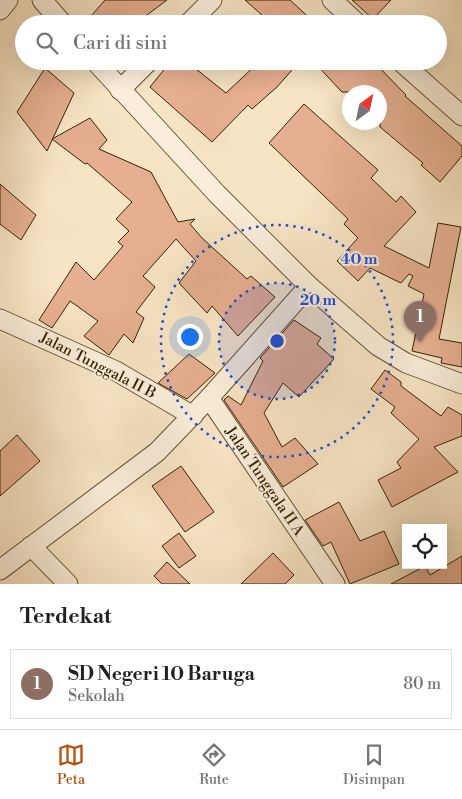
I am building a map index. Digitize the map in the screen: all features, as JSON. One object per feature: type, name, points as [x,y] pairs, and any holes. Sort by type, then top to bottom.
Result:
[{"type":"street","points":[[0,10],[8,0]]},
{"type":"street","points":[[42,0],[55,15]]},
{"type":"street","points":[[197,15],[212,0]]},
{"type":"street","points":[[332,0],[348,15]]},
{"type":"street","points":[[103,70],[216,194],[309,286],[378,346],[406,362],[462,384]]},
{"type":"street","points":[[120,90],[141,70]]},
{"type":"street","points":[[410,70],[462,116]]},
{"type":"street","points":[[0,570],[157,452],[210,398],[309,286]]},
{"type":"street","name":"Jalan Tunggala II B","points":[[0,319],[108,367],[193,416]]},
{"type":"street","name":"Jalan Tunggala II A","points":[[210,398],[335,584]]},
{"type":"street","points":[[32,546],[68,584]]},
{"type":"building","points":[[105,0],[167,0],[147,15],[92,15]]},
{"type":"building","points":[[245,0],[290,0],[306,15],[262,15]]},
{"type":"building","points":[[352,0],[391,0],[377,15],[369,15]]},
{"type":"building","points":[[44,70],[47,70],[74,93],[47,151],[17,112]]},
{"type":"building","points":[[164,70],[197,70],[226,93],[250,70],[292,70],[277,87],[252,109],[248,105],[212,142],[150,87]]},
{"type":"building","points":[[321,70],[382,70],[405,96],[462,146],[462,156],[440,182],[421,165],[423,163],[384,130],[387,130],[387,85],[342,85],[342,92]]},
{"type":"building","points":[[304,104],[378,170],[371,178],[396,202],[401,196],[416,212],[384,246],[429,268],[438,223],[461,227],[439,339],[462,343],[462,367],[441,363],[442,358],[412,351],[424,294],[408,286],[413,276],[409,274],[401,283],[370,268],[358,281],[337,261],[358,238],[344,224],[348,219],[269,143]]},
{"type":"building","points":[[90,118],[107,140],[99,149],[151,172],[178,222],[195,219],[190,224],[202,238],[247,279],[251,276],[275,297],[238,336],[212,306],[207,313],[179,283],[196,261],[176,239],[143,276],[155,287],[136,312],[144,318],[133,343],[124,334],[109,355],[84,336],[98,321],[70,301],[52,328],[39,320],[76,262],[94,280],[123,246],[118,242],[129,231],[116,219],[132,202],[87,163],[85,164],[52,139]]},
{"type":"building","points":[[0,184],[36,215],[21,240],[0,224]]},
{"type":"building","points":[[294,320],[321,338],[317,344],[334,359],[299,397],[283,383],[264,413],[282,447],[295,438],[318,464],[283,487],[224,400],[228,396],[241,405],[263,361],[260,358]]},
{"type":"building","points":[[189,354],[215,373],[187,399],[158,383]]},
{"type":"building","points":[[385,370],[401,382],[401,386],[441,416],[448,407],[462,415],[462,436],[434,447],[458,472],[392,507],[378,480],[401,468],[397,462],[419,439],[391,413],[395,407],[371,389]]},
{"type":"building","points":[[17,435],[40,461],[0,496],[0,451]]},
{"type":"building","points":[[181,466],[214,512],[185,532],[152,486]]},
{"type":"building","points":[[339,502],[360,541],[384,531],[399,564],[350,584],[331,542],[323,546],[305,520]]},
{"type":"building","points":[[179,533],[196,556],[179,568],[162,546]]},
{"type":"building","points":[[273,553],[294,575],[285,584],[241,584]]},
{"type":"building","points":[[462,556],[462,584],[391,584],[419,569],[427,569],[430,575],[440,569],[447,569],[447,565]]},
{"type":"building","points":[[167,562],[190,584],[162,584],[154,576]]},
{"type":"place","name":"SD Negeri 10 Baruga","points":[[420,342]]}]
